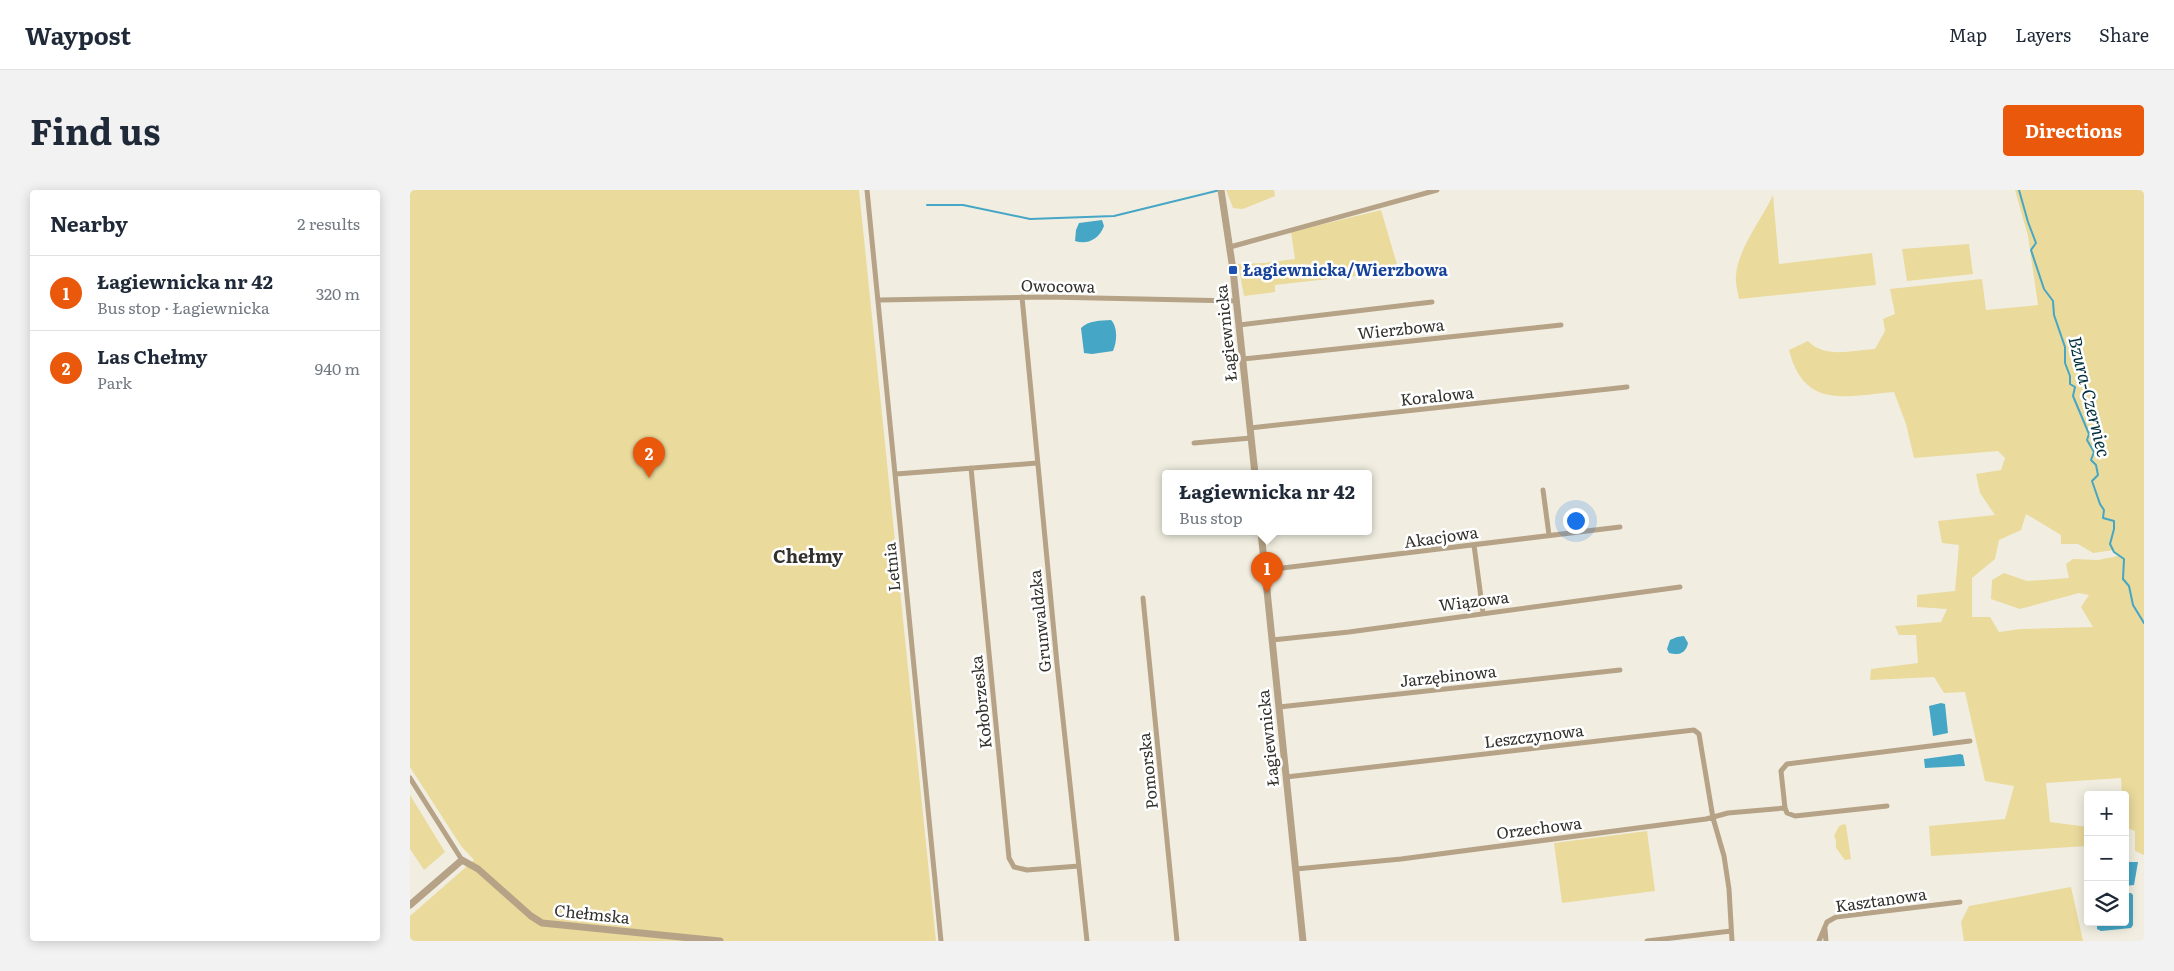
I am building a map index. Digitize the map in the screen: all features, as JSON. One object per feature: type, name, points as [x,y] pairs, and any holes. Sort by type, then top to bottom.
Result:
[{"type":"street","name":"Letnia","points":[[867,190],[941,941]]},
{"type":"street","name":"Łagiewnicka","points":[[1221,190],[1237,301],[1255,470]]},
{"type":"street","points":[[1230,247],[1437,190]]},
{"type":"street","name":"Owocowa","points":[[879,300],[1022,297],[1237,301]]},
{"type":"street","name":"Grunwaldzka","points":[[1022,297],[1025,340],[1037,436],[1037,463],[1087,941]]},
{"type":"street","points":[[1239,325],[1432,302]]},
{"type":"street","name":"Wierzbowa","points":[[1243,359],[1561,325]]},
{"type":"street","name":"Koralowa","points":[[1250,428],[1627,387]]},
{"type":"street","points":[[1194,443],[1251,438]]},
{"type":"street","points":[[896,474],[1037,463]]},
{"type":"street","name":"Kołobrzeska","points":[[972,468],[1009,858],[1014,867],[1026,870],[1079,866]]},
{"type":"street","points":[[1543,490],[1549,535]]},
{"type":"street","name":"Akacjowa","points":[[1265,570],[1620,527]]},
{"type":"street","name":"Łagiewnicka","points":[[1261,535],[1303,941]]},
{"type":"street","points":[[1474,545],[1483,613]]},
{"type":"street","name":"Wiązowa","points":[[1272,640],[1348,632],[1680,587]]},
{"type":"street","name":"Pomorska","points":[[1143,598],[1177,941]]},
{"type":"street","name":"Jarzębinowa","points":[[1279,707],[1620,670]]},
{"type":"street","name":"Leszczynowa","points":[[1286,777],[1691,730],[1698,734],[1713,818]]},
{"type":"street","points":[[1785,808],[1781,771],[1787,764],[1970,741]]},
{"type":"street","points":[[410,778],[462,860],[410,905]]},
{"type":"street","name":"Orzechowa","points":[[1296,869],[1401,859],[1713,818],[1728,813],[1785,808],[1787,813],[1795,816],[1887,806]]},
{"type":"street","points":[[1713,818],[1724,856],[1729,889],[1732,941]]},
{"type":"street","name":"Chełmska","points":[[462,860],[478,869],[530,916],[542,923],[720,941]]},
{"type":"street","name":"Kasztanowa","points":[[1819,941],[1829,919],[1844,914],[1960,902]]},
{"type":"street","points":[[1825,929],[1826,941]]},
{"type":"street","points":[[1647,941],[1730,931]]},
{"type":"shaded area","points":[[410,190],[859,190],[936,941],[410,941],[410,916],[474,860],[461,846],[410,767]]},
{"type":"shaded area","points":[[1226,190],[1274,190],[1275,196],[1243,209],[1233,208]]},
{"type":"shaded area","points":[[2015,190],[2144,190],[2144,855],[2135,851],[2135,831],[2129,829],[2129,791],[2122,791],[2121,778],[2046,783],[2050,822],[2084,826],[2084,846],[1931,856],[1929,826],[2005,819],[2014,786],[1985,781],[1965,692],[1944,693],[1934,677],[1870,680],[1871,669],[1918,663],[1916,635],[1899,635],[1895,626],[1941,622],[1947,609],[1917,607],[1917,595],[1955,591],[1959,545],[1942,543],[1938,521],[1995,515],[1980,493],[1976,474],[2001,470],[2005,458],[1998,451],[1914,458],[1906,424],[1894,392],[1844,396],[1829,395],[1816,391],[1805,382],[1796,369],[1789,350],[1808,341],[1815,347],[1831,352],[1875,349],[1885,331],[1883,319],[1895,314],[1890,289],[1982,279],[1986,310],[2038,305],[2028,236]],"holes":[[[2026,514],[2061,535],[2061,544],[2078,544],[2093,553],[2114,550],[2118,556],[2098,560],[2073,559],[2066,564],[2069,578],[2027,581],[2004,573],[1992,580],[1991,599],[2020,609],[2079,593],[2089,595],[2081,607],[2093,627],[2021,629],[1999,632],[1990,617],[1972,617],[1972,578],[1995,559],[1999,540],[2021,530]]]},
{"type":"shaded area","points":[[1773,195],[1779,264],[1872,253],[1876,285],[1739,299],[1736,285],[1737,266],[1745,245]]},
{"type":"shaded area","points":[[1381,210],[1399,271],[1275,285],[1275,292],[1244,296],[1238,264],[1295,259],[1291,232]]},
{"type":"shaded area","points":[[1969,244],[1973,274],[1907,281],[1902,249]]},
{"type":"shaded area","points":[[410,795],[445,852],[424,870],[410,849]]},
{"type":"shaded area","points":[[1846,825],[1851,859],[1845,860],[1836,848],[1834,836],[1839,826]]},
{"type":"shaded area","points":[[1647,831],[1655,891],[1562,903],[1554,843]]},
{"type":"shaded area","points":[[2071,887],[2083,941],[1964,941],[1961,922],[1969,906]]},
{"type":"water","points":[[1102,220],[1104,226],[1096,238],[1084,242],[1075,241],[1079,223]]},
{"type":"water","points":[[1111,320],[1115,327],[1116,335],[1113,351],[1092,354],[1084,353],[1081,328],[1091,322]]},
{"type":"water","points":[[1684,636],[1688,643],[1684,651],[1679,654],[1669,653],[1667,649],[1670,640]]},
{"type":"water","points":[[1945,704],[1948,733],[1933,736],[1929,706]]},
{"type":"water","points":[[1963,755],[1965,766],[1925,768],[1924,759]]},
{"type":"water","points":[[2129,862],[2138,862],[2134,885],[2129,886]]},
{"type":"water","points":[[2129,893],[2133,895],[2133,925],[2131,928],[2101,931],[2097,929],[2097,926],[2129,926]]},
{"type":"waterway","points":[[927,205],[963,205],[1030,219],[1114,216],[1220,190]]},
{"type":"waterway","name":"Bzura-Czerniec","points":[[2019,190],[2036,243],[2031,250],[2044,289],[2053,301],[2054,315],[2065,347],[2065,363],[2070,376],[2070,384],[2075,387],[2073,396],[2089,434],[2087,440],[2094,452],[2091,460],[2096,465],[2098,475],[2092,481],[2104,510],[2103,518],[2114,521],[2110,544],[2114,552],[2124,559],[2123,579],[2129,586],[2133,605],[2144,623]]},
{"type":"place","name":"Łagiewnicka/Wierzbowa","points":[[1233,270]]},
{"type":"place","name":"Las Chełmy","points":[[649,478]]},
{"type":"place","name":"Łagiewnicka nr 42","points":[[1267,593]]},
{"type":"district","name":"Chełmy","points":[[808,557]]}]
